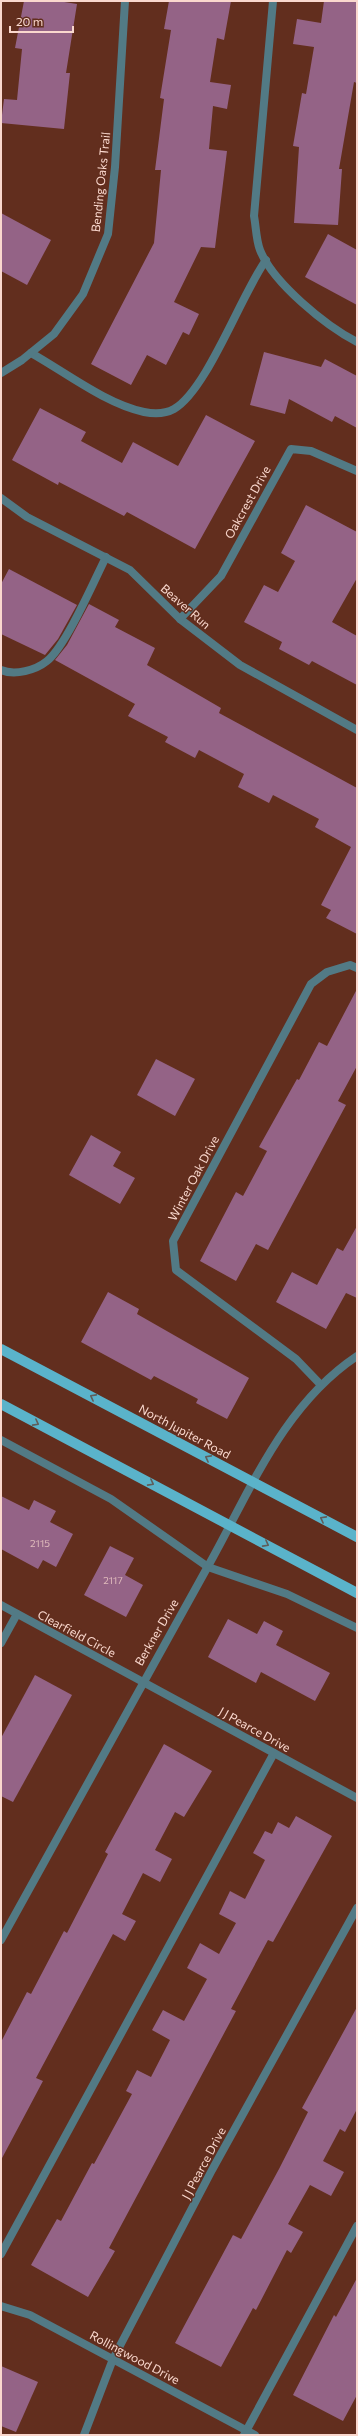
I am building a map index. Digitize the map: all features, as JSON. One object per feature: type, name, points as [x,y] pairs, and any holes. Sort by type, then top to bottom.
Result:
[{"type":"main road","name":"North Jupiter Road","points":[[1,1349],[357,1537]]},
{"type":"main road","points":[[1,1404],[357,1593]]},
{"type":"street","name":"Bending Oaks Trail","points":[[1,373],[32,353],[54,334],[83,294],[108,234],[115,167],[125,1]]},
{"type":"street","points":[[274,1],[254,216],[259,249],[271,270],[320,318],[357,342]]},
{"type":"street","points":[[32,353],[117,402],[144,412],[159,413],[174,409],[198,386],[253,278],[266,260]]},
{"type":"street","name":"Oakcrest Drive","points":[[180,619],[221,576],[291,449],[311,451],[357,471]]},
{"type":"street","name":"Beaver Run","points":[[1,498],[27,517],[130,570],[180,619],[240,666],[357,730]]},
{"type":"street","points":[[1,670],[22,672],[48,660],[61,645],[106,557]]},
{"type":"street","name":"Winter Oak Drive","points":[[320,1384],[296,1359],[176,1270],[173,1241],[311,984],[333,970],[350,965],[357,968]]},
{"type":"street","name":"Berkner Drive","points":[[1,1940],[142,1681],[208,1567],[252,1481],[297,1410],[320,1384],[357,1356]]},
{"type":"street","points":[[1,1440],[111,1498],[208,1567],[287,1594],[357,1628]]},
{"type":"street","name":"Clearfield Circle","points":[[1,1606],[142,1681]]},
{"type":"street","points":[[1,1643],[17,1614]]},
{"type":"street","name":"J J Pearce Drive","points":[[142,1681],[357,1798]]},
{"type":"street","points":[[1,2254],[274,1753]]},
{"type":"street","name":"J J Pearce Drive","points":[[84,2435],[113,2359],[212,2170],[357,1908]]},
{"type":"street","points":[[244,2432],[357,2226]]},
{"type":"street","name":"Rollingwood Drive","points":[[1,2306],[30,2315],[113,2359],[244,2432],[255,2435]]},
{"type":"building","points":[[24,1],[58,1],[77,4],[66,73],[70,73],[64,129],[1,123],[4,99],[17,100],[22,49],[15,48]]},
{"type":"building","points":[[169,1],[231,1],[224,40],[217,38],[210,82],[231,85],[227,109],[213,106],[209,149],[227,151],[215,248],[201,247],[174,302],[199,314],[189,335],[183,332],[166,365],[147,355],[131,385],[91,364],[154,243],[161,170],[155,170],[164,99],[160,98],[171,30],[164,29]]},
{"type":"building","points":[[324,1],[357,1],[357,83],[354,82],[339,169],[342,169],[338,225],[294,223],[299,147],[293,146],[302,93],[306,94],[314,47],[293,44],[297,19],[321,23]]},
{"type":"building","points":[[1,213],[51,240],[27,285],[1,271]]},
{"type":"building","points":[[328,234],[357,250],[357,305],[305,277]]},
{"type":"building","points":[[264,352],[321,367],[325,359],[357,376],[357,428],[335,416],[332,422],[289,399],[285,414],[250,405]]},
{"type":"building","points":[[40,408],[86,432],[81,441],[122,463],[133,442],[178,466],[206,415],[255,441],[195,549],[127,512],[124,516],[59,482],[58,485],[12,460]]},
{"type":"building","points":[[306,505],[357,532],[357,578],[332,622],[357,636],[357,685],[312,661],[309,665],[279,649],[282,642],[244,622],[264,585],[278,592],[295,561],[281,553]]},
{"type":"building","points":[[9,569],[77,605],[58,639],[45,655],[1,634],[1,584]]},
{"type":"building","points":[[89,604],[119,620],[115,627],[155,648],[147,665],[221,708],[219,713],[357,788],[357,934],[326,918],[331,910],[321,905],[351,847],[315,827],[319,819],[273,795],[269,803],[238,787],[244,774],[199,750],[195,758],[165,742],[168,737],[128,716],[135,704],[55,660],[67,645]]},
{"type":"building","points":[[357,989],[357,1066],[338,1101],[346,1105],[268,1250],[256,1244],[236,1281],[200,1261],[236,1192],[243,1196],[267,1151],[259,1147],[297,1079],[299,1080],[319,1042],[327,1046]]},
{"type":"building","points":[[156,1059],[195,1079],[175,1116],[137,1095]]},
{"type":"building","points":[[91,1135],[121,1152],[113,1166],[135,1178],[120,1204],[69,1175]]},
{"type":"building","points":[[357,1226],[357,1298],[346,1293],[326,1329],[276,1302],[292,1272],[317,1285],[337,1248],[343,1251]]},
{"type":"building","points":[[108,1292],[139,1309],[137,1314],[249,1378],[227,1419],[196,1403],[198,1399],[154,1376],[151,1380],[81,1342]]},
{"type":"building","points":[[1,1496],[29,1510],[34,1500],[56,1511],[50,1522],[73,1534],[56,1567],[43,1560],[38,1569],[1,1549]]},
{"type":"building","points":[[110,1546],[134,1558],[125,1575],[143,1585],[126,1617],[84,1595]]},
{"type":"building","points":[[228,1619],[257,1634],[264,1621],[283,1631],[276,1645],[330,1673],[315,1701],[261,1672],[256,1683],[208,1657]]},
{"type":"building","points":[[35,1675],[72,1695],[13,1802],[1,1796],[1,1738]]},
{"type":"building","points":[[164,1744],[212,1771],[184,1817],[175,1812],[155,1850],[172,1859],[160,1882],[143,1873],[122,1914],[136,1921],[125,1941],[113,1934],[36,2078],[43,2081],[1,2160],[1,2042],[27,1992],[31,1994],[64,1931],[67,1933],[108,1854],[105,1852]]},
{"type":"building","points":[[296,1816],[332,1836],[273,1942],[268,1940],[231,2009],[236,2011],[109,2248],[115,2251],[88,2297],[31,2265],[57,2219],[61,2221],[92,2163],[94,2164],[132,2094],[126,2091],[137,2070],[151,2077],[170,2040],[152,2030],[163,2010],[184,2021],[207,1979],[187,1968],[200,1943],[219,1954],[236,1923],[219,1914],[230,1891],[245,1899],[265,1860],[253,1853],[265,1831],[272,1834],[278,1822],[289,1828]]},
{"type":"building","points":[[357,2007],[357,2109],[345,2132],[340,2129],[323,2161],[344,2172],[331,2196],[310,2185],[288,2224],[303,2232],[291,2253],[287,2250],[256,2310],[253,2308],[221,2367],[175,2343],[233,2235],[241,2239],[279,2169],[308,2112],[302,2108]]},
{"type":"building","points":[[357,2278],[357,2395],[343,2421],[293,2395],[334,2315],[336,2317]]},
{"type":"building","points":[[1,2366],[38,2382],[16,2432],[1,2426]]}]
